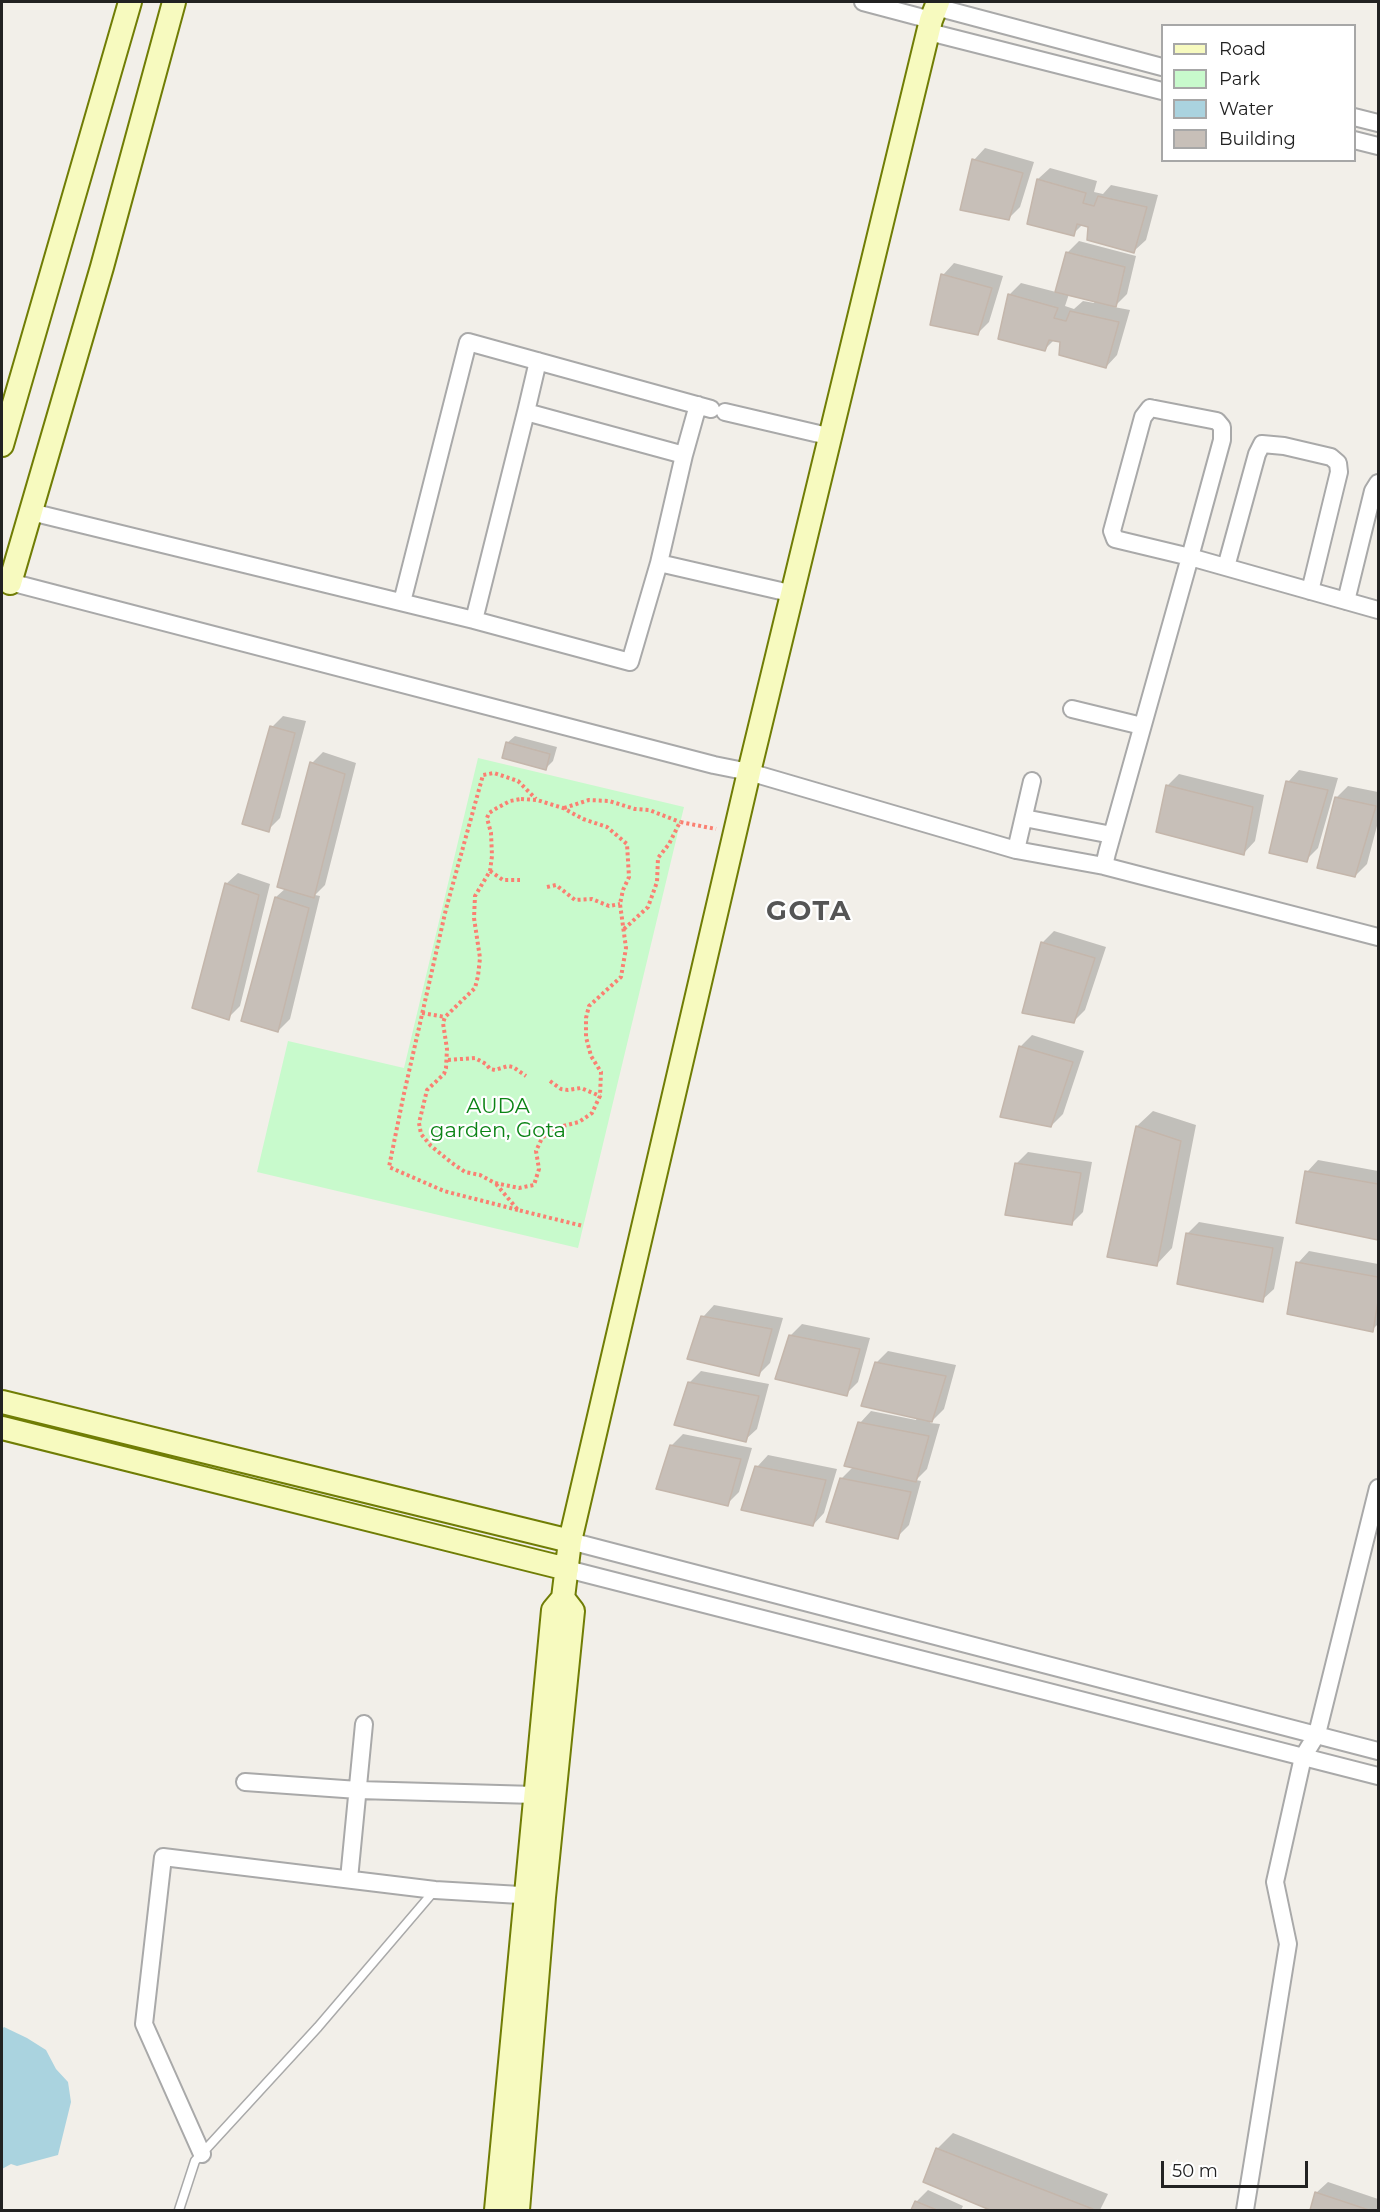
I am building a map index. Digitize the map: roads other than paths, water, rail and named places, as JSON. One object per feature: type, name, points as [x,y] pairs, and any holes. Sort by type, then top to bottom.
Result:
[{"type":"street","points":[[2,445],[130,2]]},
{"type":"street","points":[[174,2],[102,267],[31,512],[6,582],[714,765],[749,772],[1016,850],[1104,866],[1378,937]]},
{"type":"street","points":[[863,2],[934,15],[1161,67]]},
{"type":"street","points":[[934,15],[1161,91]]},
{"type":"street","points":[[518,2211],[535,1896],[535,1795],[553,1610],[563,1598],[570,1541],[749,772],[934,15]]},
{"type":"street","points":[[1356,118],[1378,123]]},
{"type":"street","points":[[1356,140],[1378,146]]},
{"type":"street","points":[[402,602],[468,342],[711,409],[832,437]]},
{"type":"street","points":[[474,620],[538,360]]},
{"type":"street","points":[[1104,866],[1142,726],[1190,557],[1222,440],[1222,427],[1217,421],[1150,408],[1143,417],[1112,531],[1115,538],[1190,557],[1378,610]]},
{"type":"street","points":[[31,512],[474,620],[630,662],[659,563],[684,455],[711,409]]},
{"type":"street","points":[[526,412],[684,455]]},
{"type":"street","points":[[1226,567],[1257,454],[1262,444],[1284,446],[1331,457],[1338,463],[1339,472],[1310,591]]},
{"type":"street","points":[[1346,601],[1373,491],[1378,483]]},
{"type":"street","points":[[659,563],[794,594]]},
{"type":"street","points":[[1072,709],[1142,726]]},
{"type":"street","points":[[1016,850],[1032,781]]},
{"type":"street","points":[[1024,818],[1112,835]]},
{"type":"street","points":[[2,1401],[570,1541],[1378,1751]]},
{"type":"street","points":[[2,1428],[567,1569],[1378,1776]]},
{"type":"street","points":[[1245,2211],[1288,1944],[1275,1882],[1303,1757],[1317,1734],[1378,1488]]},
{"type":"street","points":[[496,2211],[573,1611],[563,1598]]},
{"type":"street","points":[[349,1879],[364,1724]]},
{"type":"street","points":[[245,1782],[358,1790],[535,1795]]},
{"type":"street","points":[[202,2154],[144,2024],[163,1857],[435,1890],[535,1896]]},
{"type":"lane","points":[[179,2211],[195,2161],[318,2027],[435,1890]]},
{"type":"water","points":[[4,2027],[46,2050],[56,2069],[68,2082],[71,2102],[58,2155],[17,2166],[11,2164],[2,2169],[2,2029]]},
{"type":"district","name":"GOTA","points":[[809,912]]},
{"type":"park label","name":"AUDA garden, Gota","points":[[498,1119]]}]
